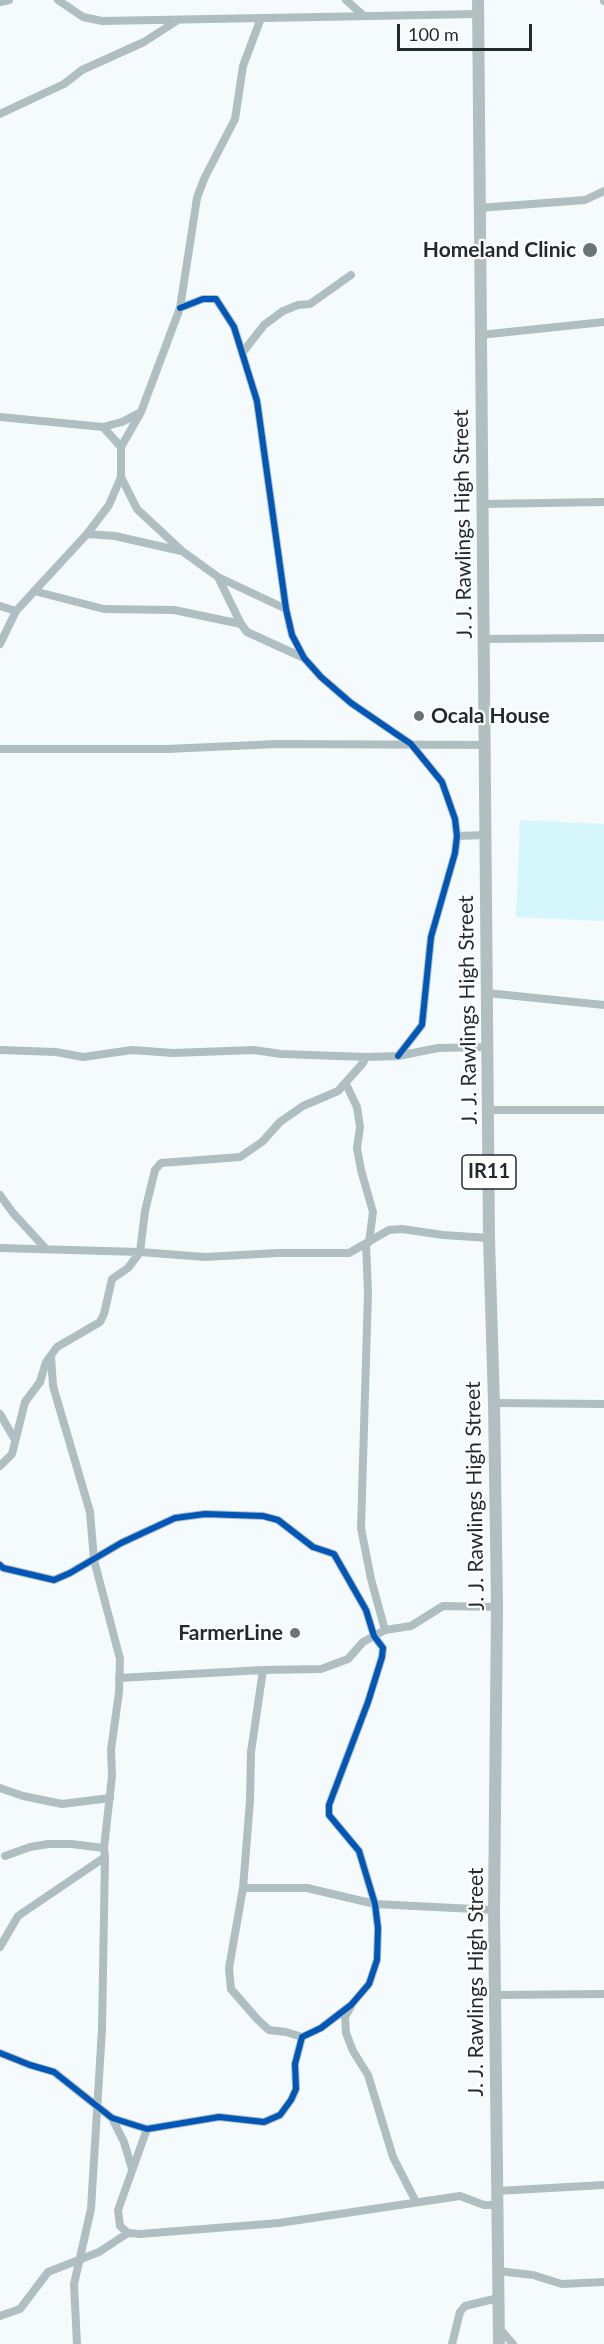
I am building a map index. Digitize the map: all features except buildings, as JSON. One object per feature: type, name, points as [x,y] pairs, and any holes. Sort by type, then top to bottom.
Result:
[{"type":"main road","name":"J. J. Rawlings High Street","points":[[478,0],[489,1238],[494,1403],[496,1607],[494,1910],[499,2344]]},
{"type":"street","points":[[0,2],[9,0]]},
{"type":"street","points":[[58,0],[84,17],[102,21],[478,14]]},
{"type":"street","points":[[346,0],[364,16]]},
{"type":"street","points":[[0,642],[16,610],[87,534],[109,505],[121,477],[121,447],[141,412],[180,308],[197,198],[204,179],[235,118],[243,66],[261,18]]},
{"type":"street","points":[[0,114],[64,84],[82,70],[144,42],[180,19]]},
{"type":"street","points":[[479,208],[585,200],[604,191]]},
{"type":"street","points":[[243,352],[264,325],[283,311],[298,305],[310,304],[351,275]]},
{"type":"street","points":[[180,308],[203,299],[216,299],[234,327],[243,352],[257,401],[286,609],[292,635],[304,658],[351,703],[411,744],[442,782],[455,819],[458,836],[431,937],[422,1025],[398,1056]]},
{"type":"street","points":[[480,335],[604,322]]},
{"type":"street","points":[[0,417],[104,426],[122,422],[141,412]]},
{"type":"street","points":[[104,426],[121,447]]},
{"type":"street","points":[[121,477],[137,509],[182,551],[218,577],[286,609]]},
{"type":"street","points":[[483,504],[604,502]]},
{"type":"street","points":[[87,534],[115,537],[182,551]]},
{"type":"street","points":[[218,577],[247,632],[304,658]]},
{"type":"street","points":[[34,591],[104,609],[174,610],[241,624]]},
{"type":"street","points":[[0,606],[16,610]]},
{"type":"street","points":[[484,639],[604,638]]},
{"type":"street","points":[[0,749],[167,749],[277,744],[485,745]]},
{"type":"street","points":[[458,836],[486,835]]},
{"type":"street","points":[[487,993],[604,1005]]},
{"type":"street","points":[[0,1050],[56,1052],[83,1057],[132,1050],[173,1053],[254,1050],[281,1054],[366,1057],[398,1056],[438,1048],[488,1047]]},
{"type":"street","points":[[0,1466],[12,1454],[25,1402],[40,1382],[46,1362],[64,1341],[100,1322],[112,1279],[128,1268],[140,1252],[145,1211],[155,1170],[161,1163],[240,1157],[262,1142],[280,1122],[303,1106],[338,1091],[366,1057]]},
{"type":"street","points":[[346,1084],[357,1107],[360,1127],[357,1148],[373,1212],[368,1243],[362,1528],[371,1579],[385,1630]]},
{"type":"street","points":[[488,1110],[604,1110]]},
{"type":"street","points":[[0,1196],[46,1249]]},
{"type":"street","points":[[0,1248],[140,1252],[205,1257],[278,1253],[349,1253],[389,1230],[402,1229],[442,1235],[489,1238]]},
{"type":"street","points":[[51,1356],[54,1386],[90,1512],[94,1560],[120,1659],[104,1848],[102,2030],[91,2209],[74,2284],[77,2344]]},
{"type":"street","points":[[494,1403],[604,1404]]},
{"type":"street","points":[[0,1414],[15,1440]]},
{"type":"street","points":[[0,1564],[3,1568],[50,1580],[70,1573],[138,1534],[175,1518],[205,1514],[263,1516],[278,1520],[303,1541],[334,1554],[366,1610],[374,1636],[383,1648],[368,1702],[329,1804],[329,1815],[359,1851],[375,1904],[377,1960],[369,1984],[351,2005],[321,2028],[302,2037],[269,2030],[245,2008],[231,1989],[229,1968],[243,1888],[252,1752],[263,1670]]},
{"type":"street","points":[[119,1678],[321,1669],[348,1659],[363,1642],[385,1630],[411,1626],[443,1606],[496,1607]]},
{"type":"street","points":[[0,1788],[23,1796],[62,1804],[110,1798]]},
{"type":"street","points":[[5,1856],[30,1847],[48,1845],[71,1844],[104,1848]]},
{"type":"street","points":[[0,1947],[18,1916],[105,1857]]},
{"type":"street","points":[[243,1888],[307,1888],[375,1904],[494,1910]]},
{"type":"street","points":[[496,1995],[604,1994]]},
{"type":"street","points":[[351,2005],[345,2017],[346,2034],[353,2051],[368,2075],[393,2157],[416,2202]]},
{"type":"street","points":[[0,2053],[54,2072],[112,2118],[147,2129],[219,2117],[264,2122],[280,2115],[296,2089],[295,2064],[302,2037]]},
{"type":"street","points":[[112,2118],[124,2142],[132,2169]]},
{"type":"street","points":[[147,2129],[118,2210],[120,2226],[128,2233],[279,2223],[460,2196],[484,2205],[497,2205]]},
{"type":"street","points":[[497,2191],[604,2184]]},
{"type":"street","points":[[0,2316],[20,2309],[48,2272],[99,2252],[128,2233]]},
{"type":"street","points":[[498,2271],[534,2275],[562,2284],[604,2282]]},
{"type":"street","points":[[452,2344],[460,2312],[465,2306],[498,2298]]},
{"type":"street","points":[[499,2328],[513,2344]]},
{"type":"shaded area","points":[[520,820],[604,824],[604,921],[516,917]]},
{"type":"cycle path","points":[[180,308],[203,299],[216,299],[234,327],[257,401],[286,609],[292,635],[304,658],[321,677],[351,703],[411,744],[442,782],[455,819],[457,836],[455,853],[431,937],[422,1025],[398,1056]]},
{"type":"cycle path","points":[[0,1565],[3,1568],[54,1580],[121,1543],[175,1518],[205,1514],[263,1516],[278,1520],[313,1547],[334,1554],[366,1610],[374,1636],[383,1648],[368,1702],[329,1805],[329,1815],[359,1851],[375,1904],[378,1928],[377,1960],[369,1984],[351,2005],[321,2028],[302,2037],[295,2064],[296,2089],[280,2115],[264,2122],[219,2117],[147,2129],[112,2118],[54,2072],[0,2053]]},
{"type":"place","name":"Homeland Clinic","points":[[590,250]]},
{"type":"place","name":"Ocala House","points":[[419,716]]},
{"type":"place","name":"FarmerLine","points":[[295,1633]]}]
